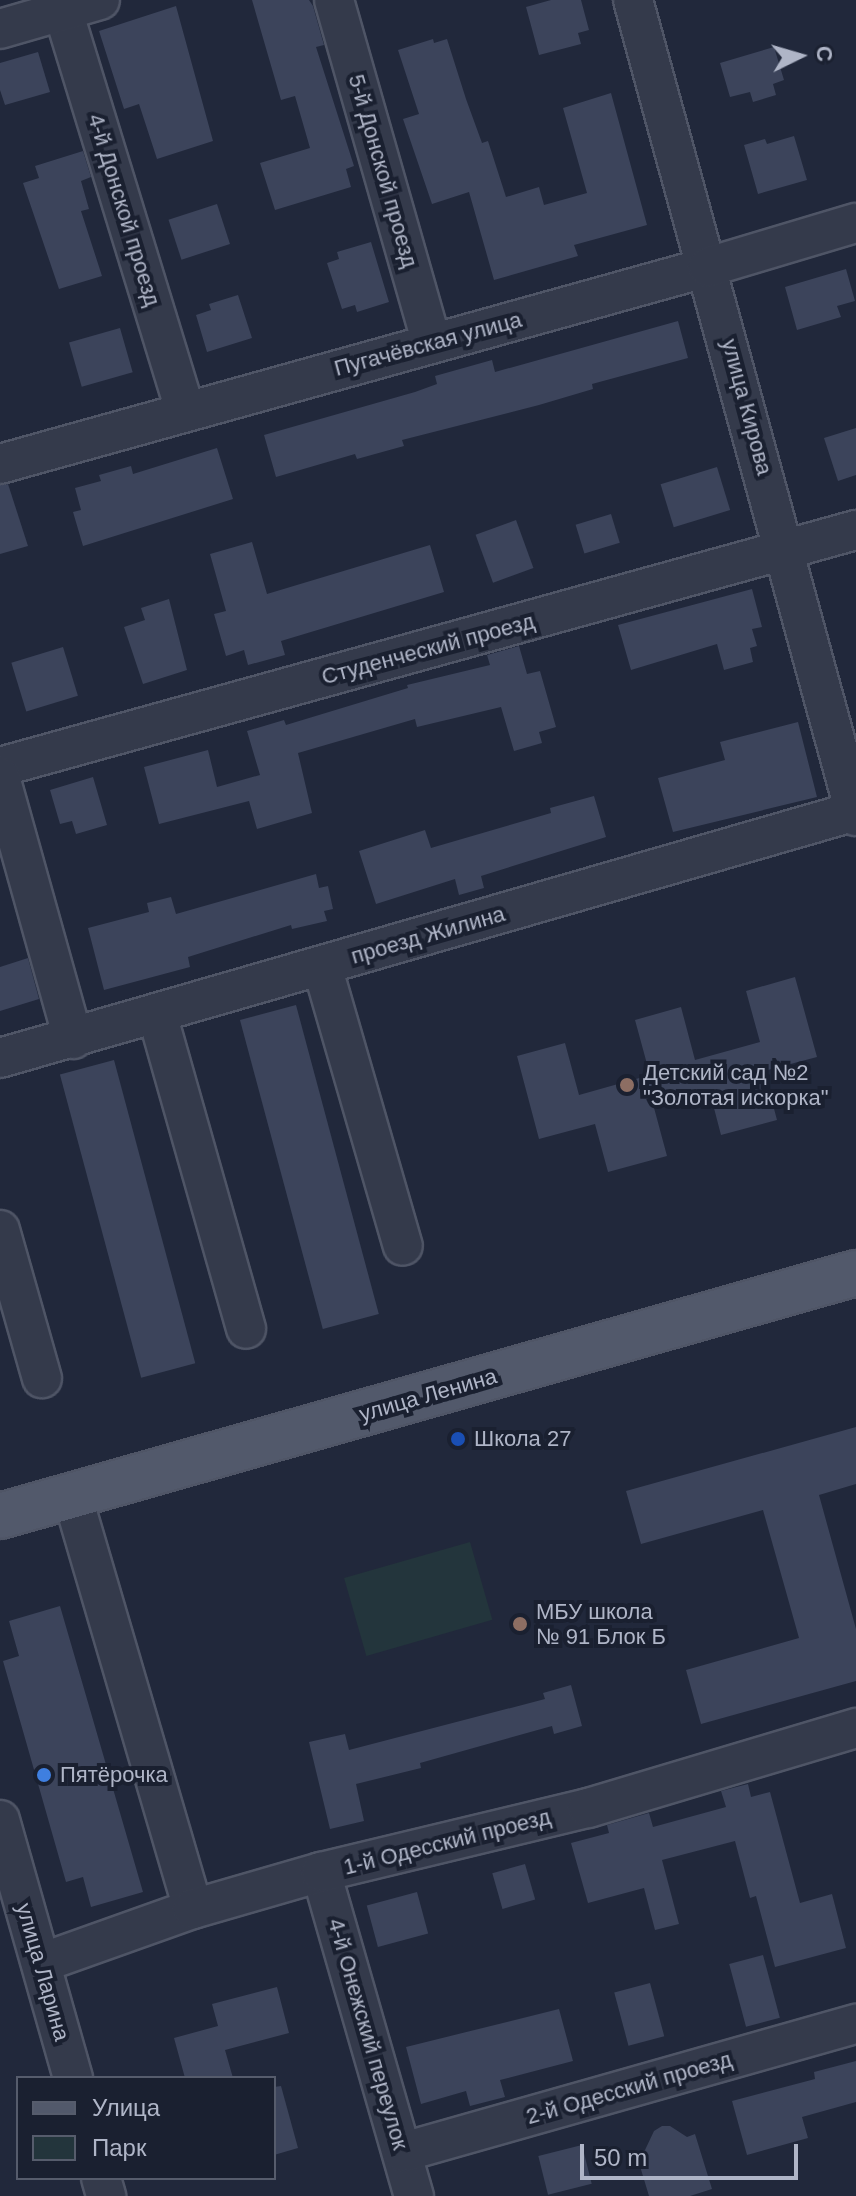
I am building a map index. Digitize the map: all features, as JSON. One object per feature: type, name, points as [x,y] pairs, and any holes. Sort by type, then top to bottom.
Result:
[{"type":"main road","name":"улица Ленина","points":[[0,1516],[856,1273]]},
{"type":"street","points":[[0,29],[100,0]]},
{"type":"street","name":"5-й Донской проезд","points":[[334,0],[432,343]]},
{"type":"street","name":"улица Кирова","points":[[633,0],[856,813]]},
{"type":"street","name":"4-й Донской проезд","points":[[63,11],[185,410]]},
{"type":"street","name":"Пугачёвская улица","points":[[0,464],[856,223]]},
{"type":"street","name":"Студенческий проезд","points":[[0,767],[856,530]]},
{"type":"street","points":[[0,777],[73,1039]]},
{"type":"street","name":"проезд Жилина","points":[[0,1058],[856,813]]},
{"type":"street","points":[[322,966],[403,1246]]},
{"type":"street","points":[[157,1014],[246,1329]]},
{"type":"street","points":[[0,1230],[42,1378]]},
{"type":"street","points":[[72,1495],[193,1909]]},
{"type":"street","name":"1-й Одесский проезд","points":[[41,1963],[193,1909],[321,1872],[588,1808],[856,1728]]},
{"type":"street","name":"улица Ларина","points":[[0,1820],[12,1909],[41,1963],[72,2076]]},
{"type":"street","name":"4-й Онежский переулок","points":[[321,1872],[414,2196]]},
{"type":"street","name":"2-й Одесский проезд","points":[[403,2152],[856,2024]]},
{"type":"green space","points":[[470,1542],[492,1620],[366,1656],[344,1578]]},
{"type":"building","points":[[252,0],[309,0],[313,6],[324,45],[316,47],[354,166],[346,169],[351,187],[275,210],[260,163],[310,148],[295,96],[281,100]]},
{"type":"building","points":[[551,0],[581,0],[589,30],[578,33],[581,44],[539,55],[526,7]]},
{"type":"building","points":[[176,6],[213,141],[157,159],[139,104],[124,109],[99,31]]},
{"type":"building","points":[[433,39],[434,43],[447,39],[482,143],[488,141],[506,197],[539,187],[544,205],[587,193],[563,108],[611,93],[647,225],[574,245],[578,256],[494,280],[469,192],[432,204],[403,119],[419,114],[398,50]]},
{"type":"building","points":[[774,47],[784,80],[773,84],[776,95],[753,102],[750,92],[730,97],[720,63]]},
{"type":"building","points":[[38,52],[50,92],[5,105],[0,90],[0,63]]},
{"type":"building","points":[[794,136],[807,180],[758,194],[744,145],[765,139],[767,144]]},
{"type":"building","points":[[83,151],[91,177],[81,181],[89,209],[81,211],[102,276],[59,289],[23,183],[39,178],[35,166]]},
{"type":"building","points":[[217,204],[230,244],[181,260],[168,220]]},
{"type":"building","points":[[371,242],[389,302],[357,312],[355,305],[342,309],[327,263],[339,259],[337,252]]},
{"type":"building","points":[[846,269],[855,301],[837,306],[841,317],[797,330],[785,287]]},
{"type":"building","points":[[238,295],[252,338],[207,352],[196,315],[211,310],[209,304]]},
{"type":"building","points":[[678,321],[688,358],[592,384],[593,389],[539,405],[402,440],[404,446],[357,459],[355,454],[276,477],[264,435],[415,392],[437,384],[435,376],[492,360],[495,372]]},
{"type":"building","points":[[120,328],[133,372],[82,387],[69,343]]},
{"type":"building","points":[[856,428],[856,475],[838,481],[824,438]]},
{"type":"building","points":[[217,448],[233,499],[83,546],[73,512],[81,510],[75,488],[101,481],[99,475],[131,466],[133,474]]},
{"type":"building","points":[[717,467],[730,510],[674,527],[661,484]]},
{"type":"building","points":[[8,484],[28,546],[0,554],[0,485]]},
{"type":"building","points":[[611,514],[620,543],[584,554],[576,525]]},
{"type":"building","points":[[516,520],[533,568],[493,583],[476,535]]},
{"type":"building","points":[[252,542],[267,594],[430,545],[444,592],[281,641],[285,655],[248,665],[244,650],[226,656],[214,614],[226,611],[210,554]]},
{"type":"building","points":[[752,589],[762,627],[752,629],[757,646],[750,648],[753,662],[724,670],[717,644],[631,670],[618,625]]},
{"type":"building","points":[[169,599],[187,670],[143,684],[124,627],[145,620],[141,608]]},
{"type":"building","points":[[519,646],[527,674],[540,671],[556,727],[539,732],[542,743],[514,751],[501,707],[417,727],[415,719],[298,753],[312,813],[257,829],[249,801],[159,824],[144,767],[208,750],[217,787],[260,775],[247,731],[284,720],[286,725],[408,688],[407,685],[490,665],[487,655]]},
{"type":"building","points":[[63,647],[78,696],[26,712],[11,663]]},
{"type":"building","points":[[798,722],[817,797],[673,832],[658,778],[725,760],[720,742]]},
{"type":"building","points":[[93,777],[107,825],[76,834],[72,821],[60,824],[50,790]]},
{"type":"building","points":[[594,796],[606,837],[481,876],[484,888],[459,895],[455,879],[376,904],[359,851],[425,830],[431,848],[551,813],[550,808]]},
{"type":"building","points":[[316,874],[319,888],[328,886],[333,909],[324,911],[327,921],[292,929],[291,925],[188,957],[190,967],[104,990],[88,928],[149,912],[147,903],[171,897],[176,914]]},
{"type":"building","points":[[28,958],[39,999],[0,1011],[0,967]]},
{"type":"building","points":[[795,977],[817,1057],[764,1071],[777,1120],[721,1135],[709,1089],[653,1104],[667,1156],[608,1172],[595,1124],[539,1139],[517,1056],[565,1043],[579,1095],[650,1075],[635,1020],[681,1007],[695,1060],[760,1042],[746,991]]},
{"type":"building","points":[[296,1005],[379,1314],[323,1329],[240,1020]]},
{"type":"building","points":[[114,1060],[195,1363],[141,1378],[60,1074]]},
{"type":"building","points":[[856,1427],[856,1484],[819,1495],[856,1629],[856,1681],[701,1724],[686,1670],[799,1638],[763,1510],[641,1544],[626,1491]]},
{"type":"building","points":[[60,1606],[143,1892],[91,1907],[83,1877],[66,1882],[3,1661],[19,1656],[9,1621]]},
{"type":"building","points":[[571,1685],[582,1726],[554,1734],[552,1726],[420,1763],[421,1768],[356,1784],[364,1821],[330,1829],[309,1742],[345,1734],[349,1750],[545,1699],[543,1693]]},
{"type":"building","points":[[748,1784],[751,1797],[770,1792],[800,1903],[832,1894],[846,1948],[775,1967],[756,1896],[750,1898],[735,1841],[662,1860],[679,1924],[655,1930],[644,1888],[588,1903],[571,1843],[609,1833],[607,1825],[649,1813],[653,1827],[726,1807],[721,1791]]},
{"type":"building","points":[[525,1864],[535,1900],[503,1909],[492,1873]]},
{"type":"building","points":[[417,1892],[428,1934],[378,1947],[367,1905]]},
{"type":"building","points":[[763,1955],[780,2018],[746,2027],[729,1964]]},
{"type":"building","points":[[650,1983],[664,2036],[628,2046],[614,1993]]},
{"type":"building","points":[[277,1987],[289,2033],[225,2050],[232,2076],[184,2076],[174,2038],[218,2026],[212,2004]]},
{"type":"building","points":[[559,2009],[573,2061],[500,2080],[505,2097],[470,2106],[466,2091],[421,2104],[406,2047]]},
{"type":"building","points":[[856,2061],[856,2102],[802,2117],[808,2138],[747,2155],[732,2101],[815,2079],[814,2072]]},
{"type":"building","points":[[281,2086],[298,2148],[276,2154],[276,2087]]},
{"type":"building","points":[[670,2126],[687,2137],[695,2134],[712,2189],[690,2196],[649,2196],[636,2153],[645,2150],[654,2131]]},
{"type":"building","points":[[582,2145],[592,2184],[548,2195],[538,2156]]},
{"type":"place","name":"Детский сад №2 \"Золотая искорка\"","points":[[627,1085]]},
{"type":"place","name":"Школа 27","points":[[458,1439]]},
{"type":"place","name":"МБУ школа № 91 Блок Б","points":[[520,1624]]},
{"type":"place","name":"Пятёрочка","points":[[44,1775]]}]
